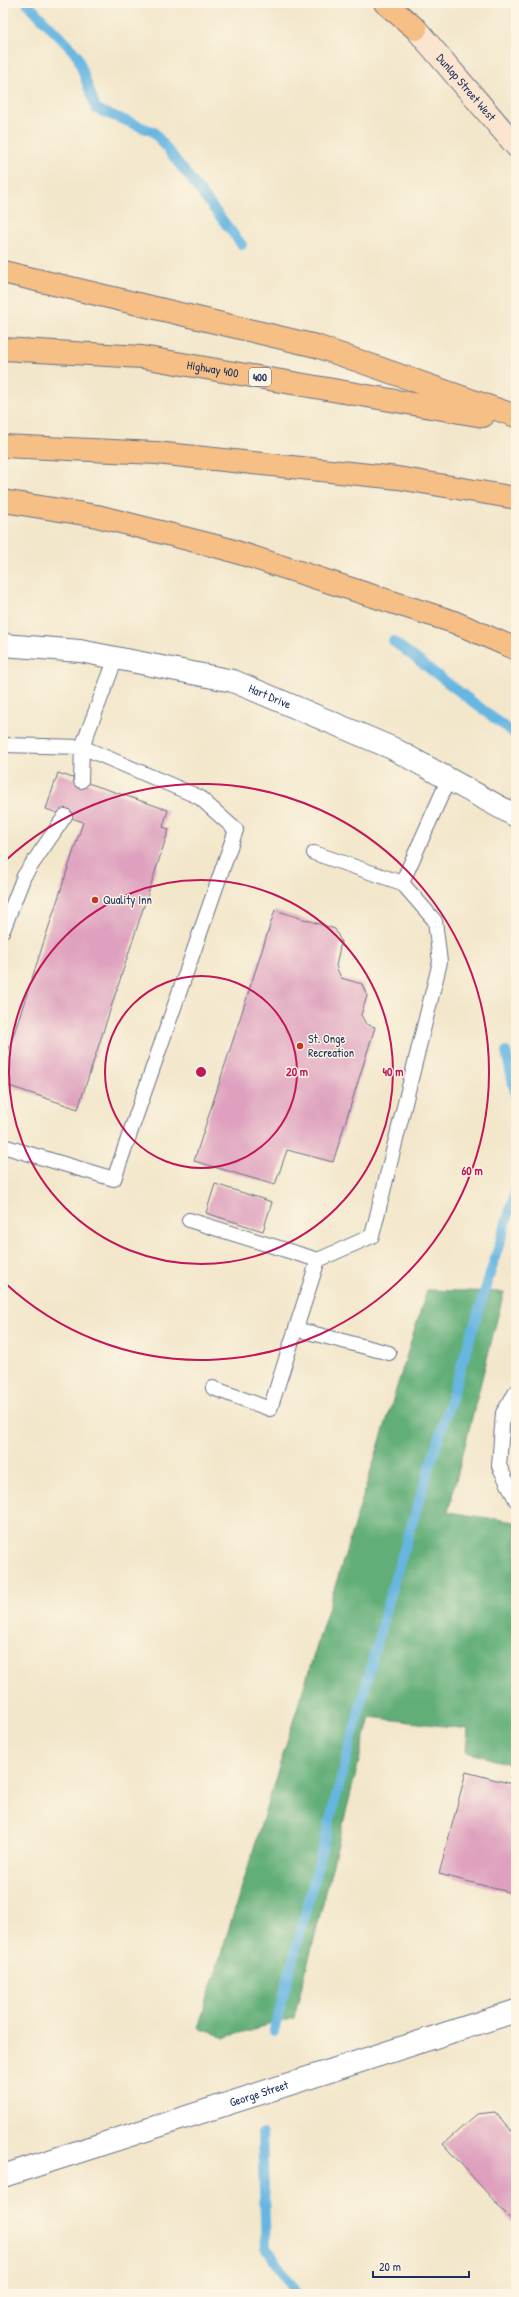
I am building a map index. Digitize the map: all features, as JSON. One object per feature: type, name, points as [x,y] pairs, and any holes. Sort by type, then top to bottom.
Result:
[{"type":"highway","points":[[385,3],[416,29]]},
{"type":"highway","points":[[3,272],[316,346],[516,416]]},
{"type":"highway","name":"Highway 400","points":[[3,349],[142,357],[516,421]]},
{"type":"highway","points":[[3,446],[179,456],[398,478],[516,498]]},
{"type":"highway","points":[[3,501],[97,516],[227,549],[454,622],[516,649]]},
{"type":"main road","name":"Dunlop Street West","points":[[416,29],[516,146]]},
{"type":"street","name":"Hart Drive","points":[[3,645],[80,651],[233,681],[392,748],[516,816]]},
{"type":"street","name":"George Street","points":[[3,2176],[516,2011]]},
{"type":"lane","points":[[81,781],[82,747],[116,658]]},
{"type":"lane","points":[[3,745],[82,747],[199,797],[236,830],[114,1179],[3,1146]]},
{"type":"lane","points":[[402,883],[449,778]]},
{"type":"lane","points":[[3,930],[24,876],[65,816]]},
{"type":"lane","points":[[189,1220],[318,1260],[372,1236],[440,962],[435,921],[402,883],[314,853]]},
{"type":"lane","points":[[213,1388],[270,1409],[318,1260]]},
{"type":"lane","points":[[296,1329],[389,1353]]},
{"type":"lane","points":[[516,1392],[503,1413],[499,1466],[516,1500]]},
{"type":"green space","points":[[427,1290],[504,1292],[448,1512],[516,1522],[516,1766],[466,1752],[468,1729],[370,1717],[294,2018],[225,2037],[198,2028]]},
{"type":"building","points":[[58,773],[168,810],[163,827],[169,829],[78,1109],[3,1084],[3,1067],[83,822],[46,809]]},
{"type":"building","points":[[275,910],[335,929],[341,942],[336,966],[341,978],[362,984],[367,996],[361,1015],[366,1024],[375,1027],[333,1162],[287,1150],[275,1185],[194,1161]]},
{"type":"building","points":[[215,1184],[272,1202],[263,1231],[206,1213]]},
{"type":"building","points":[[466,1772],[516,1785],[516,1894],[439,1874]]},
{"type":"building","points":[[495,2112],[516,2136],[516,2225],[443,2144],[477,2114]]},
{"type":"waterway","points":[[27,3],[77,55],[96,109],[154,132],[242,245]]},
{"type":"waterway","points":[[393,641],[516,735]]},
{"type":"waterway","points":[[506,1052],[516,1097]]},
{"type":"waterway","points":[[274,2031],[390,1594],[515,1194],[516,1186]]},
{"type":"waterway","points":[[262,2134],[266,2248],[298,2294]]},
{"type":"place","name":"Quality Inn","points":[[95,900]]},
{"type":"place","name":"St. Onge Recreation","points":[[300,1046]]}]
